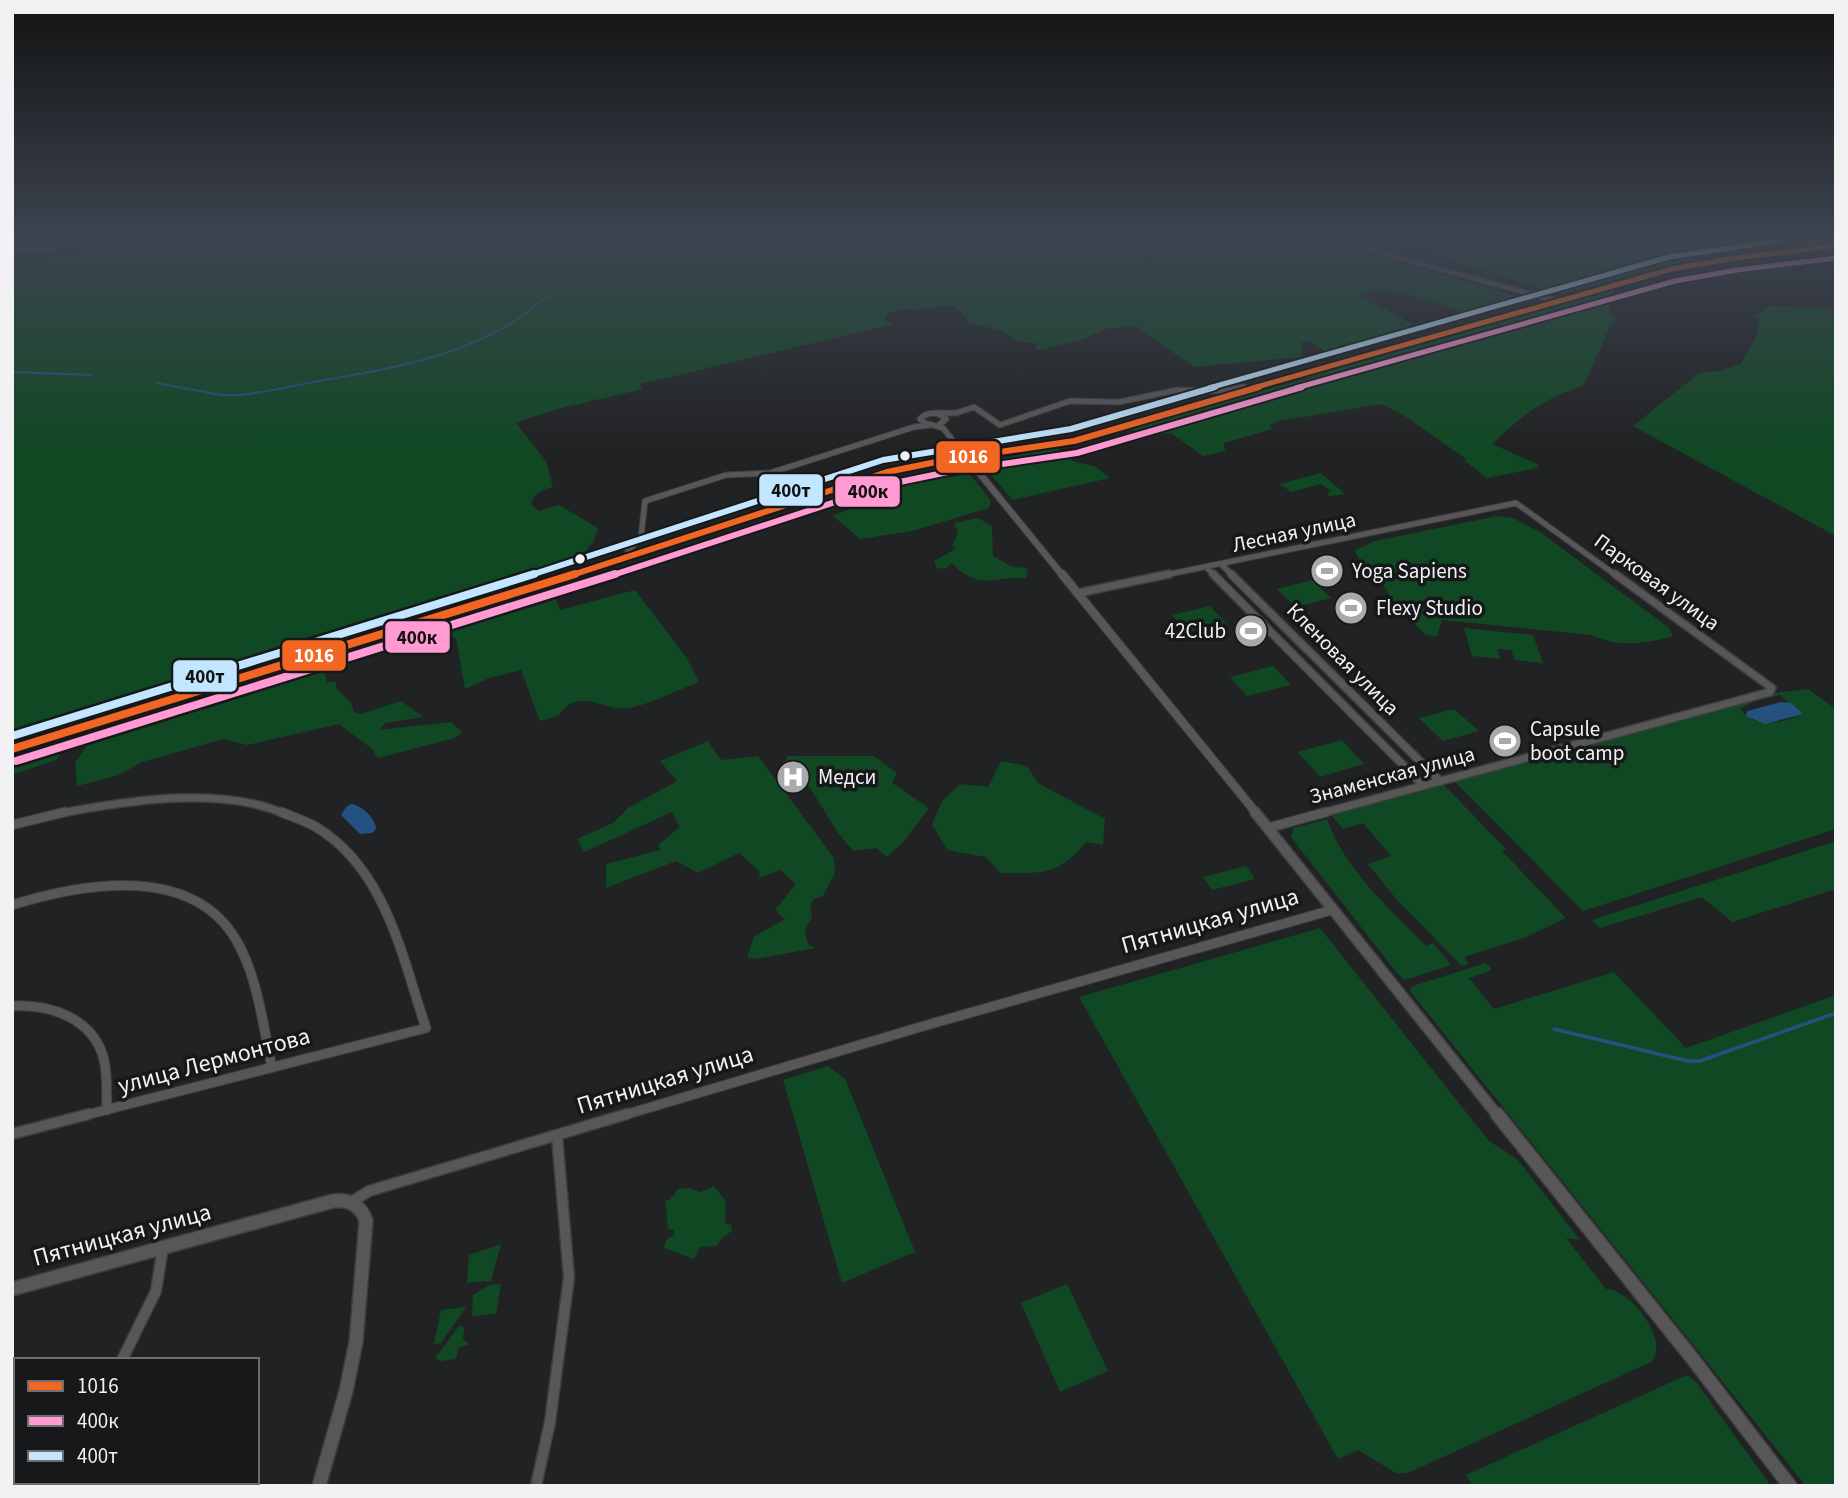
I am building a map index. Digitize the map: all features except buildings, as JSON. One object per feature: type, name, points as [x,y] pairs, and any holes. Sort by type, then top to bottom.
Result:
[{"type":"main road","points":[[12,749],[524,591],[887,472],[1060,439],[1520,310]]},
{"type":"main road","points":[[12,744],[628,551],[883,467],[1074,441],[1521,310]]},
{"type":"street","points":[[914,427],[923,415],[956,413],[974,407],[1000,425],[1070,401],[1129,401],[1187,389],[1223,391],[1244,387]]},
{"type":"street","points":[[935,413],[943,415],[946,421]]},
{"type":"street","points":[[628,551],[642,537],[642,507],[645,501],[733,474],[770,473],[914,427],[939,425],[956,413]]},
{"type":"street","points":[[920,420],[930,425]]},
{"type":"street","points":[[939,425],[1268,828],[1692,1358],[1790,1486]]},
{"type":"street","name":"Лесная улица","points":[[1078,593],[1516,503]]},
{"type":"street","name":"Парковая улица","points":[[1516,503],[1767,682],[1772,688],[1770,692]]},
{"type":"street","name":"Кленовая улица","points":[[1221,564],[1440,780]]},
{"type":"street","name":"Кленовая улица","points":[[1206,567],[1423,785]]},
{"type":"street","name":"Знаменская улица","points":[[1268,828],[1770,692]]},
{"type":"street","name":"улица Лермонтова","points":[[12,825],[98,805],[164,798],[217,800],[259,807],[301,820],[349,853],[368,878],[386,914],[426,1028],[12,1134]]},
{"type":"street","points":[[12,905],[99,886],[164,890],[192,898],[219,915],[234,934],[246,960],[272,1067]]},
{"type":"street","name":"Пятницкая улица","points":[[12,1289],[338,1200],[351,1202],[369,1191],[936,1022],[1332,910]]},
{"type":"street","points":[[12,1006],[56,1010],[73,1018],[94,1036],[104,1059],[107,1110]]},
{"type":"street","points":[[536,1486],[550,1422],[569,1277],[556,1136]]},
{"type":"street","points":[[319,1486],[346,1391],[362,1288],[366,1220],[362,1210],[351,1202]]},
{"type":"street","points":[[123,1358],[156,1291],[163,1247]]},
{"type":"green space","points":[[12,310],[900,310],[888,313],[884,320],[894,324],[640,384],[642,389],[562,408],[516,423],[546,461],[553,488],[539,492],[531,504],[539,511],[559,505],[598,528],[590,546],[575,559],[537,576],[12,739]]},
{"type":"green space","points":[[959,310],[1386,310],[1421,328],[1421,331],[1333,356],[1309,341],[1300,343],[1303,351],[1301,357],[1194,367],[1136,326],[1105,329],[1084,339],[1040,350],[1034,347],[1039,344],[1017,341],[999,330],[970,323]]},
{"type":"green space","points":[[1455,310],[1501,310],[1438,328],[1432,327],[1458,311]]},
{"type":"green space","points":[[1534,310],[1610,310],[1616,320],[1609,329],[1583,386],[1534,409],[1492,444],[1539,465],[1537,468],[1487,478],[1465,461],[1466,459],[1405,416],[1382,404],[1279,421],[1270,425],[1272,429],[1224,443],[1225,451],[1203,456],[1171,433],[1138,435],[1130,427]]},
{"type":"green space","points":[[1764,310],[1836,310],[1836,536],[1633,426],[1699,373],[1720,371],[1741,364],[1758,333],[1759,318],[1749,315],[1763,313]]},
{"type":"green space","points":[[1056,448],[1073,461],[1096,467],[1110,478],[1013,500],[982,462]]},
{"type":"green space","points":[[955,465],[965,468],[991,501],[989,508],[912,531],[860,539],[833,516],[877,498],[878,490],[898,486]]},
{"type":"green space","points":[[1321,473],[1345,494],[1329,496],[1327,493],[1331,491],[1321,484],[1291,492],[1280,484]]},
{"type":"green space","points":[[1497,516],[1513,518],[1540,532],[1668,627],[1673,636],[1642,643],[1622,643],[1591,635],[1442,620],[1437,636],[1426,635],[1394,604],[1385,587],[1358,558],[1355,550],[1375,541]]},
{"type":"green space","points":[[978,518],[992,526],[993,556],[1013,567],[1026,568],[1026,578],[987,581],[971,577],[951,563],[945,569],[937,568],[934,561],[956,549],[952,545],[958,533],[954,523]]},
{"type":"green space","points":[[1312,580],[1331,598],[1296,607],[1277,589]]},
{"type":"green space","points":[[546,588],[555,597],[560,610],[635,590],[686,657],[699,682],[630,708],[575,702],[558,716],[540,721],[521,670],[489,678],[465,689],[456,639],[445,631],[480,610]]},
{"type":"green space","points":[[1210,606],[1226,623],[1188,632],[1172,615]]},
{"type":"green space","points":[[1464,628],[1533,635],[1543,663],[1515,660],[1511,650],[1497,649],[1500,659],[1472,656]]},
{"type":"green space","points":[[321,660],[327,682],[336,682],[336,688],[351,703],[354,712],[361,714],[401,701],[424,717],[385,723],[379,730],[451,722],[462,732],[455,738],[378,758],[372,749],[339,724],[247,745],[223,739],[142,762],[119,775],[77,786],[75,763],[95,734]]},
{"type":"green space","points":[[1273,666],[1291,685],[1247,696],[1230,677]]},
{"type":"green space","points":[[1808,689],[1836,709],[1836,829],[1583,911],[1455,782],[1668,721],[1774,693]],"holes":[[[1780,695],[1802,714],[1769,723],[1753,720],[1740,709],[1753,702]]]},
{"type":"green space","points":[[1454,709],[1479,731],[1443,741],[1419,718]]},
{"type":"green space","points":[[73,736],[56,760],[12,775],[12,753]]},
{"type":"green space","points":[[1342,740],[1364,764],[1320,777],[1298,752]]},
{"type":"green space","points":[[708,741],[721,760],[758,756],[834,858],[835,873],[823,896],[814,899],[810,905],[812,918],[807,924],[806,934],[809,945],[816,948],[755,959],[747,957],[754,937],[785,919],[775,910],[796,884],[780,870],[760,878],[759,871],[739,853],[698,873],[676,861],[606,888],[606,864],[661,850],[658,845],[680,827],[672,812],[584,852],[577,839],[613,823],[628,808],[677,781],[660,761]]},
{"type":"green space","points":[[788,756],[874,756],[897,773],[892,783],[929,808],[904,841],[887,857],[877,848],[854,851],[806,783],[785,762]]},
{"type":"green space","points":[[1001,761],[1027,766],[1038,783],[1105,819],[1103,845],[1086,842],[1058,867],[1027,873],[1000,873],[986,857],[947,850],[932,824],[942,801],[960,784],[988,787]]},
{"type":"green space","points":[[1443,784],[1506,849],[1502,851],[1566,918],[1524,938],[1464,957],[1469,964],[1462,966],[1398,901],[1368,864],[1391,856],[1363,823],[1343,829],[1331,815]]},
{"type":"green space","points":[[1327,819],[1335,838],[1356,872],[1426,946],[1433,943],[1451,965],[1405,980],[1397,973],[1291,836],[1294,828]]},
{"type":"green space","points":[[1836,841],[1836,889],[1732,922],[1702,897],[1600,928],[1592,920]]},
{"type":"green space","points":[[1246,866],[1255,879],[1212,890],[1203,877]]},
{"type":"green space","points":[[1320,928],[1489,1141],[1518,1160],[1580,1240],[1566,1238],[1606,1289],[1626,1297],[1636,1307],[1652,1330],[1656,1342],[1656,1353],[1651,1362],[1408,1473],[1396,1473],[1358,1450],[1338,1459],[1079,997]]},
{"type":"green space","points":[[1486,963],[1492,970],[1469,978],[1494,1009],[1614,972],[1686,1048],[1836,995],[1836,1486],[1806,1486],[1410,991],[1413,986]]},
{"type":"green space","points":[[828,1066],[845,1079],[915,1252],[842,1283],[783,1080]]},
{"type":"green space","points":[[714,1186],[726,1202],[725,1223],[731,1225],[732,1231],[716,1246],[700,1247],[694,1259],[664,1248],[666,1240],[674,1235],[674,1231],[668,1228],[665,1201],[670,1200],[678,1189],[688,1188],[701,1192]]},
{"type":"green space","points":[[501,1244],[491,1281],[467,1283],[469,1255]]},
{"type":"green space","points":[[501,1284],[496,1314],[472,1316],[473,1295],[489,1285]]},
{"type":"green space","points":[[1067,1284],[1108,1371],[1060,1392],[1021,1303]]},
{"type":"green space","points":[[466,1307],[441,1343],[434,1344],[441,1310]]},
{"type":"green space","points":[[459,1326],[464,1327],[463,1339],[469,1344],[458,1348],[456,1359],[440,1361],[435,1358]]},
{"type":"green space","points":[[1687,1375],[1696,1382],[1771,1486],[1473,1486],[1466,1475]]},
{"type":"water","points":[[1781,702],[1791,703],[1803,714],[1765,724],[1746,716],[1747,711]]},
{"type":"water","points":[[351,804],[360,807],[371,817],[376,829],[372,833],[360,834],[341,815]]},
{"type":"waterway","points":[[157,383],[221,395],[240,395],[385,369],[473,343],[500,330],[530,310]]},
{"type":"waterway","points":[[12,372],[92,375]]},
{"type":"waterway","points":[[1554,1029],[1688,1061],[1700,1061],[1836,1013]]},
{"type":"transit line","name":"400т","points":[[12,736],[532,575],[883,460],[1071,429],[1479,310]]},
{"type":"transit line","name":"1016","points":[[12,749],[536,587],[887,472],[946,460],[1074,441],[1525,310]]},
{"type":"transit line","name":"400к","points":[[16,761],[540,599],[890,484],[948,472],[1077,453],[1571,310]]},
{"type":"place","name":"Yoga Sapiens","points":[[1327,571]]},
{"type":"place","name":"Flexy Studio","points":[[1351,608]]},
{"type":"place","name":"42Club","points":[[1251,631]]},
{"type":"place","name":"Capsule boot camp","points":[[1505,741]]},
{"type":"place","name":"Медси","points":[[793,777]]}]
